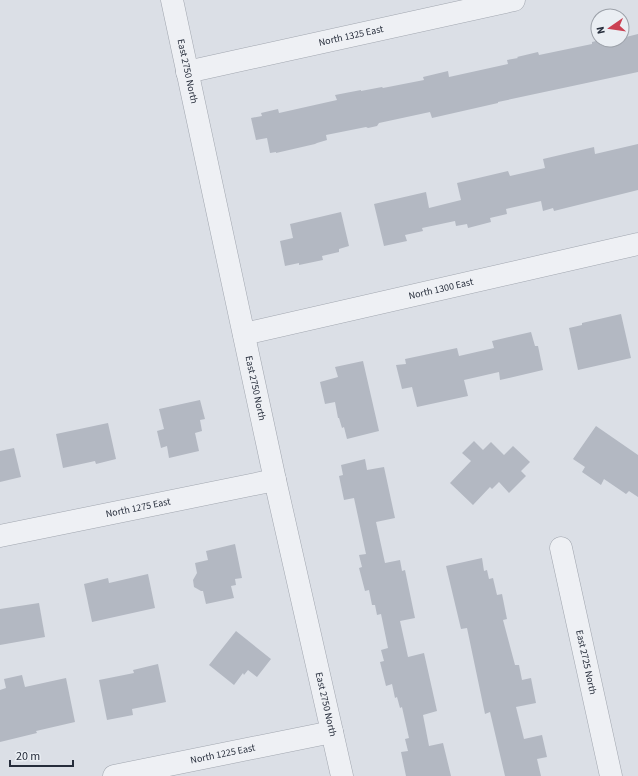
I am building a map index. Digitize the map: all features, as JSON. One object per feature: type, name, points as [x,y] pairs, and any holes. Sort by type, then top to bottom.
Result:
[{"type":"street","name":"East 2750 North","points":[[172,0],[275,480],[342,776]]},
{"type":"street","name":"North 1325 East","points":[[187,72],[514,0]]},
{"type":"street","name":"North 1300 East","points":[[244,334],[638,244]]},
{"type":"street","name":"North 1275 East","points":[[0,536],[275,480]]},
{"type":"street","name":"East 2725 North","points":[[561,548],[611,776]]},
{"type":"street","name":"North 1225 East","points":[[114,776],[332,732]]},
{"type":"building","points":[[638,34],[638,72],[498,102],[432,118],[430,112],[379,123],[377,126],[326,135],[327,140],[276,153],[270,153],[267,138],[256,140],[251,118],[262,116],[261,113],[278,109],[279,113],[337,100],[335,95],[424,80],[423,77],[448,71],[449,77],[508,64],[507,60],[538,52],[539,55],[590,44],[590,48],[630,48],[630,36]]},
{"type":"building","points":[[638,144],[638,190],[554,211],[553,208],[543,211],[541,201],[506,209],[507,214],[490,218],[491,222],[468,228],[467,224],[456,226],[455,221],[422,228],[423,231],[405,235],[407,241],[384,246],[374,204],[426,192],[429,208],[461,200],[457,183],[508,171],[510,176],[545,168],[543,159],[594,147],[595,154]]},
{"type":"building","points":[[341,212],[349,246],[339,249],[339,252],[322,256],[323,260],[285,266],[280,241],[293,238],[290,224]]},
{"type":"building","points":[[621,314],[631,358],[578,370],[569,328],[582,325],[582,323]]},
{"type":"building","points":[[531,332],[535,346],[538,346],[543,370],[500,380],[499,372],[464,380],[468,396],[417,407],[412,387],[402,389],[396,365],[406,364],[405,359],[457,348],[459,356],[494,348],[492,341]]},
{"type":"building","points":[[363,361],[379,431],[347,439],[344,427],[342,428],[338,418],[335,402],[325,404],[320,382],[338,377],[335,367]]},
{"type":"building","points":[[200,400],[205,419],[200,420],[202,431],[195,433],[199,451],[169,458],[167,446],[161,448],[157,431],[164,429],[159,409]]},
{"type":"building","points":[[108,423],[116,459],[96,464],[95,461],[63,468],[56,434]]},
{"type":"building","points":[[596,426],[638,455],[638,497],[629,491],[626,494],[604,479],[601,485],[582,472],[585,467],[573,459]]},
{"type":"building","points":[[474,441],[483,450],[491,442],[504,455],[513,446],[530,462],[521,471],[526,476],[509,493],[499,482],[492,489],[490,487],[473,505],[450,483],[471,461],[462,453]]},
{"type":"building","points":[[14,448],[21,477],[0,482],[0,451]]},
{"type":"building","points":[[365,459],[367,470],[384,467],[395,518],[376,522],[385,563],[400,560],[402,571],[405,570],[415,618],[400,621],[408,657],[424,653],[437,711],[423,715],[429,746],[443,743],[451,776],[406,776],[401,752],[408,751],[405,739],[409,738],[402,707],[400,708],[397,697],[395,698],[392,684],[386,686],[380,662],[384,661],[381,650],[388,648],[381,614],[377,615],[375,605],[372,605],[369,590],[365,591],[359,568],[362,567],[359,555],[366,554],[354,498],[344,500],[339,476],[343,475],[341,465]]},
{"type":"building","points":[[235,544],[242,578],[235,579],[236,585],[231,586],[234,598],[206,604],[203,591],[194,587],[193,580],[197,573],[195,563],[208,560],[206,551]]},
{"type":"building","points":[[482,558],[484,571],[487,570],[489,579],[493,578],[497,595],[502,594],[507,619],[503,620],[515,665],[519,665],[522,680],[531,678],[536,703],[516,707],[524,739],[542,735],[547,757],[537,759],[541,776],[505,776],[490,712],[485,714],[467,628],[461,629],[446,566]]},
{"type":"building","points":[[148,574],[155,608],[92,622],[84,584],[108,578],[109,583]]},
{"type":"building","points":[[39,603],[45,637],[0,645],[0,609]]},
{"type":"building","points":[[236,631],[271,659],[257,677],[248,670],[244,675],[243,673],[234,685],[209,665]]},
{"type":"building","points":[[158,664],[166,702],[132,709],[133,715],[107,720],[99,680],[134,673],[133,670]]},
{"type":"building","points":[[22,675],[25,687],[66,678],[75,722],[36,731],[37,733],[0,742],[0,690],[6,688],[4,679]]}]
